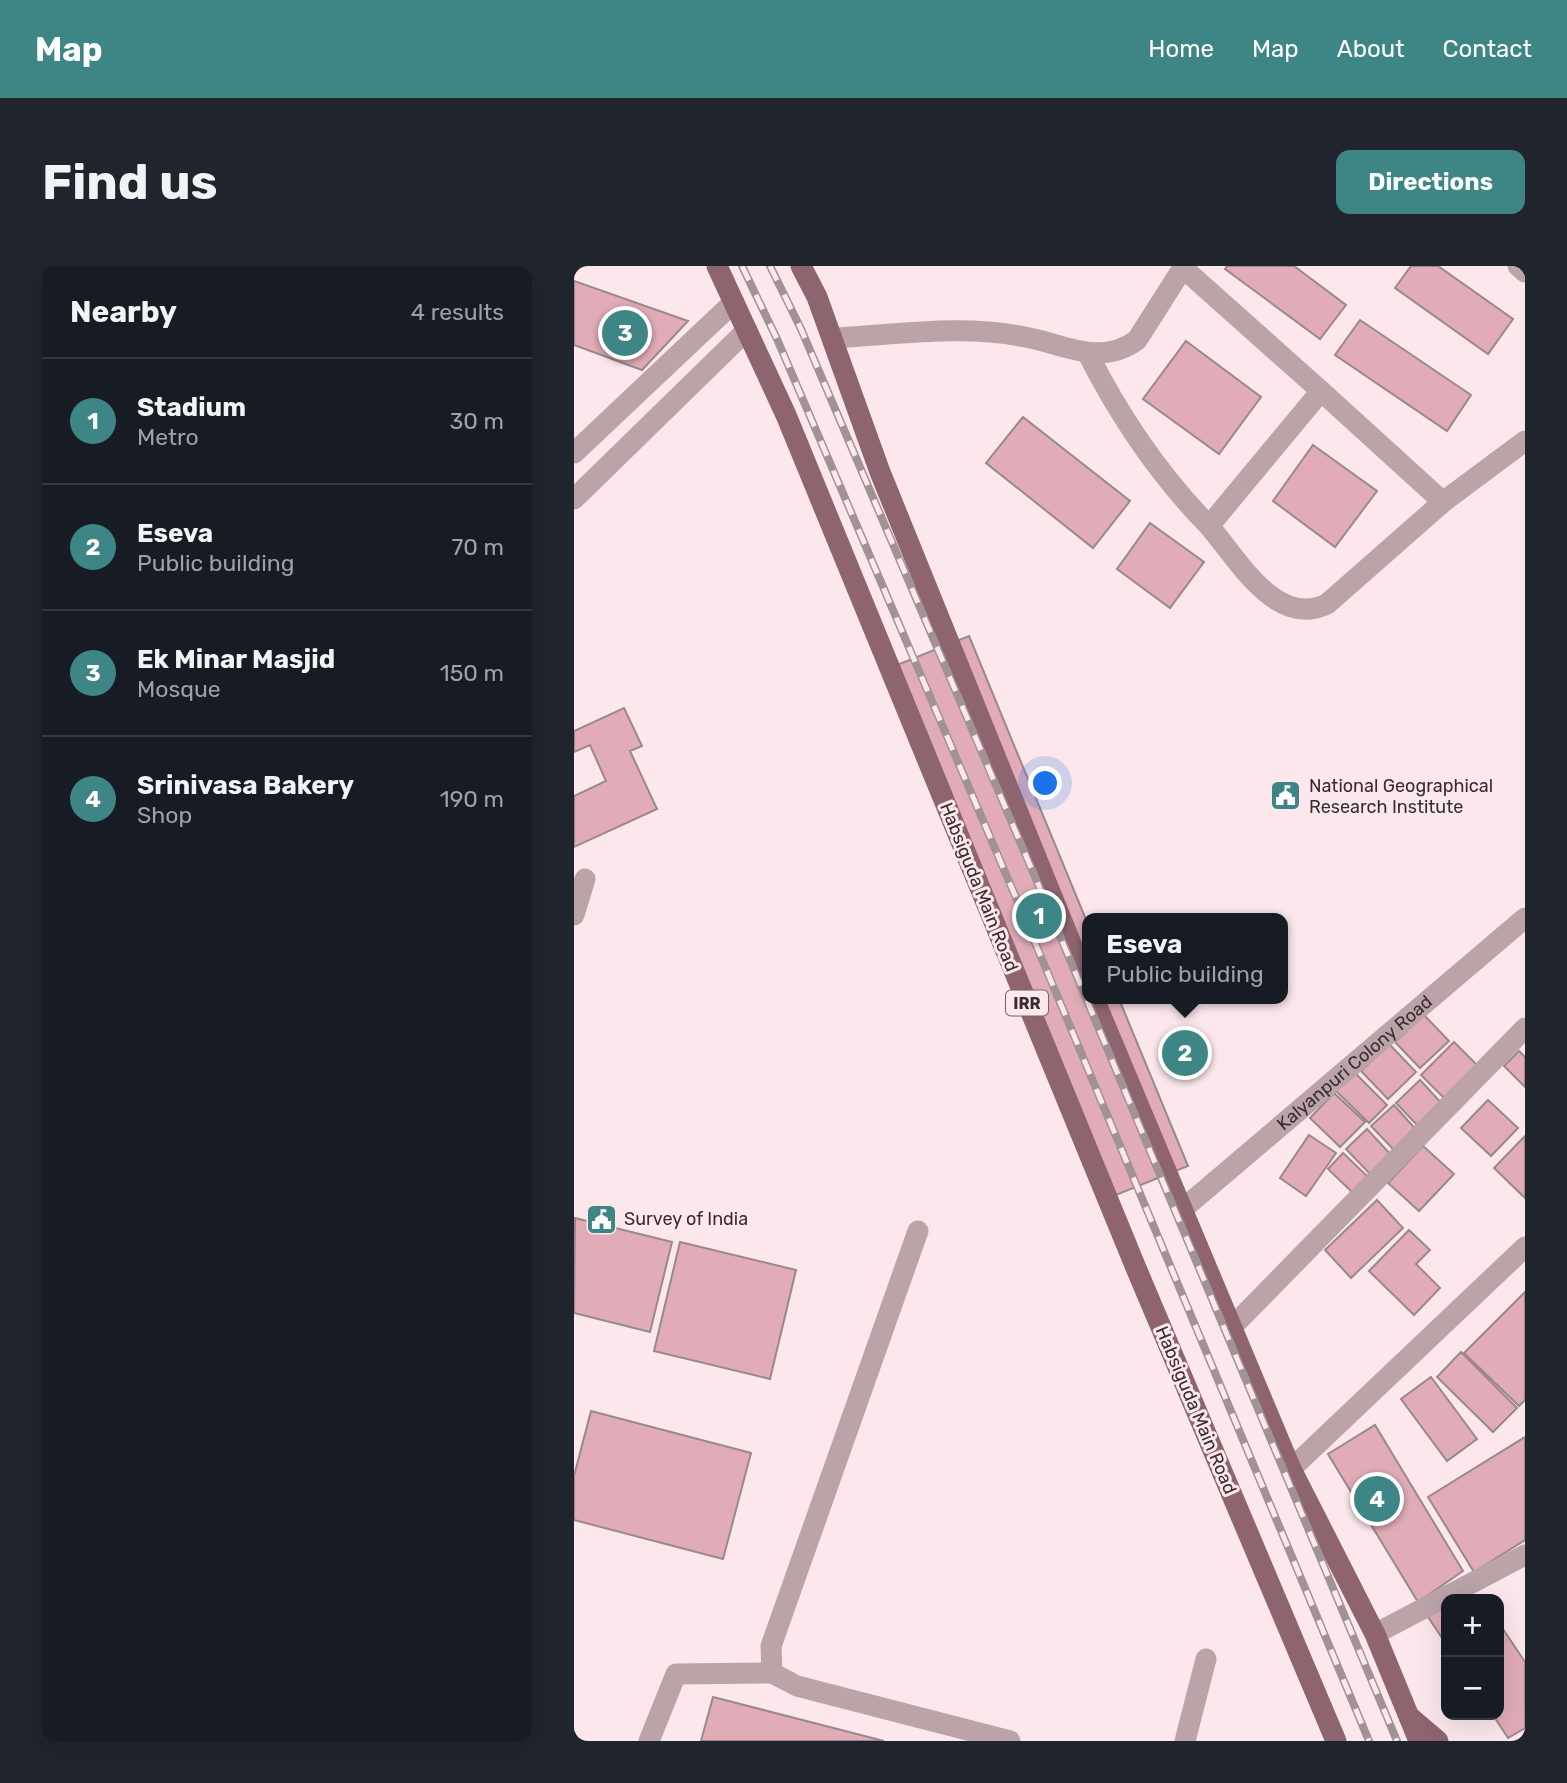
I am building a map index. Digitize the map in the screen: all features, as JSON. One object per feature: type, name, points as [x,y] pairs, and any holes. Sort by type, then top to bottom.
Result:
[{"type":"main road","name":"Habsiguda Main Road","points":[[717,266],[786,415],[1130,1255],[1336,1741]]},
{"type":"main road","points":[[801,266],[817,296],[880,472],[1082,971]]},
{"type":"main road","points":[[1096,1004],[1184,1208],[1291,1469],[1375,1634],[1419,1741]]},
{"type":"main road","points":[[1409,1717],[1438,1741]]},
{"type":"street","points":[[1518,266],[1525,272]]},
{"type":"street","points":[[833,338],[961,331],[1005,334],[1088,354],[1126,348],[1137,340],[1184,267],[1443,502]]},
{"type":"street","points":[[574,453],[734,302]]},
{"type":"street","points":[[574,499],[747,330]]},
{"type":"street","points":[[1088,354],[1110,399],[1179,494],[1268,596],[1293,609],[1317,609],[1326,604],[1443,502],[1525,441]]},
{"type":"street","points":[[1209,526],[1321,391]]},
{"type":"street","points":[[574,915],[585,879]]},
{"type":"street","name":"Kalyanpuri Colony Road","points":[[1184,1208],[1525,918]]},
{"type":"street","points":[[1233,1327],[1525,1028]]},
{"type":"street","points":[[772,1673],[771,1646],[918,1231]]},
{"type":"street","points":[[1291,1469],[1525,1247]]},
{"type":"street","points":[[1375,1634],[1525,1555]]},
{"type":"street","points":[[1185,1741],[1206,1659]]},
{"type":"street","points":[[649,1741],[676,1674],[772,1673],[797,1686],[1010,1741]]},
{"type":"building","points":[[1227,266],[1294,266],[1346,305],[1320,339],[1225,269]]},
{"type":"building","points":[[1411,266],[1438,266],[1513,319],[1488,354],[1395,288]]},
{"type":"building","points":[[574,281],[688,321],[642,370],[574,345]]},
{"type":"building","points":[[1360,320],[1471,395],[1447,431],[1335,355]]},
{"type":"building","points":[[1186,341],[1261,397],[1219,454],[1143,399]]},
{"type":"building","points":[[1023,417],[1130,501],[1093,548],[986,463]]},
{"type":"building","points":[[1313,445],[1377,491],[1335,547],[1273,501]]},
{"type":"building","points":[[1150,523],[1204,562],[1170,608],[1117,569]]},
{"type":"building","points":[[969,636],[1083,913],[1082,1004],[1121,1004],[1188,1166],[1106,1199],[887,669]]},
{"type":"building","points":[[624,708],[642,746],[630,751],[657,809],[574,847],[574,796],[606,781],[590,745],[574,752],[574,731]]},
{"type":"building","points":[[1424,1015],[1449,1041],[1420,1068],[1395,1042]]},
{"type":"building","points":[[1454,1042],[1478,1066],[1445,1099],[1421,1075]]},
{"type":"building","points":[[1389,1044],[1416,1072],[1388,1099],[1361,1071]]},
{"type":"building","points":[[1519,1051],[1525,1057],[1525,1087],[1504,1066]]},
{"type":"building","points":[[1355,1073],[1387,1105],[1369,1123],[1336,1091]]},
{"type":"building","points":[[1420,1080],[1444,1106],[1420,1128],[1396,1103]]},
{"type":"building","points":[[1334,1093],[1365,1122],[1340,1147],[1310,1118]]},
{"type":"building","points":[[1488,1100],[1518,1128],[1491,1156],[1461,1128]]},
{"type":"building","points":[[1394,1105],[1419,1133],[1397,1153],[1371,1126]]},
{"type":"building","points":[[1367,1129],[1392,1156],[1372,1176],[1346,1149]]},
{"type":"building","points":[[1309,1135],[1336,1153],[1306,1196],[1280,1178]]},
{"type":"building","points":[[1525,1136],[1525,1198],[1494,1168]]},
{"type":"building","points":[[1423,1146],[1454,1174],[1419,1211],[1388,1183]]},
{"type":"building","points":[[1343,1153],[1367,1176],[1352,1192],[1328,1169]]},
{"type":"building","points":[[1377,1200],[1403,1228],[1351,1278],[1325,1250]]},
{"type":"building","points":[[575,1218],[672,1242],[650,1332],[574,1313]]},
{"type":"building","points":[[1409,1230],[1430,1250],[1416,1264],[1440,1288],[1414,1315],[1369,1271]]},
{"type":"building","points":[[680,1242],[796,1270],[770,1379],[654,1351]]},
{"type":"building","points":[[1525,1292],[1525,1400],[1519,1406],[1464,1353]]},
{"type":"building","points":[[1461,1352],[1517,1408],[1493,1432],[1437,1377]]},
{"type":"building","points":[[1431,1377],[1477,1439],[1447,1461],[1401,1399]]},
{"type":"building","points":[[591,1411],[751,1453],[723,1559],[574,1520],[574,1476]]},
{"type":"building","points":[[1375,1425],[1463,1571],[1418,1602],[1328,1454]]},
{"type":"building","points":[[1525,1437],[1525,1540],[1474,1572],[1428,1497]]},
{"type":"building","points":[[1441,1608],[1441,1636],[1428,1617]]},
{"type":"building","points":[[1504,1630],[1525,1662],[1525,1728],[1508,1738],[1496,1720],[1504,1720]]},
{"type":"building","points":[[713,1697],[884,1741],[701,1741]]},
{"type":"railway","points":[[742,266],[777,339],[1026,921],[1369,1741]]},
{"type":"railway","points":[[770,266],[801,329],[1082,988]]},
{"type":"railway","points":[[1089,1004],[1397,1741]]},
{"type":"place","name":"Ek Minar Masjid","points":[[625,333]]},
{"type":"place","name":"National Geographical Research Institute","points":[[1286,796]]},
{"type":"place","name":"Stadium","points":[[1039,916]]},
{"type":"place","name":"Eseva","points":[[1185,1053]]},
{"type":"place","name":"Survey of India","points":[[601,1219]]},
{"type":"place","name":"Srinivasa Bakery","points":[[1377,1499]]}]
